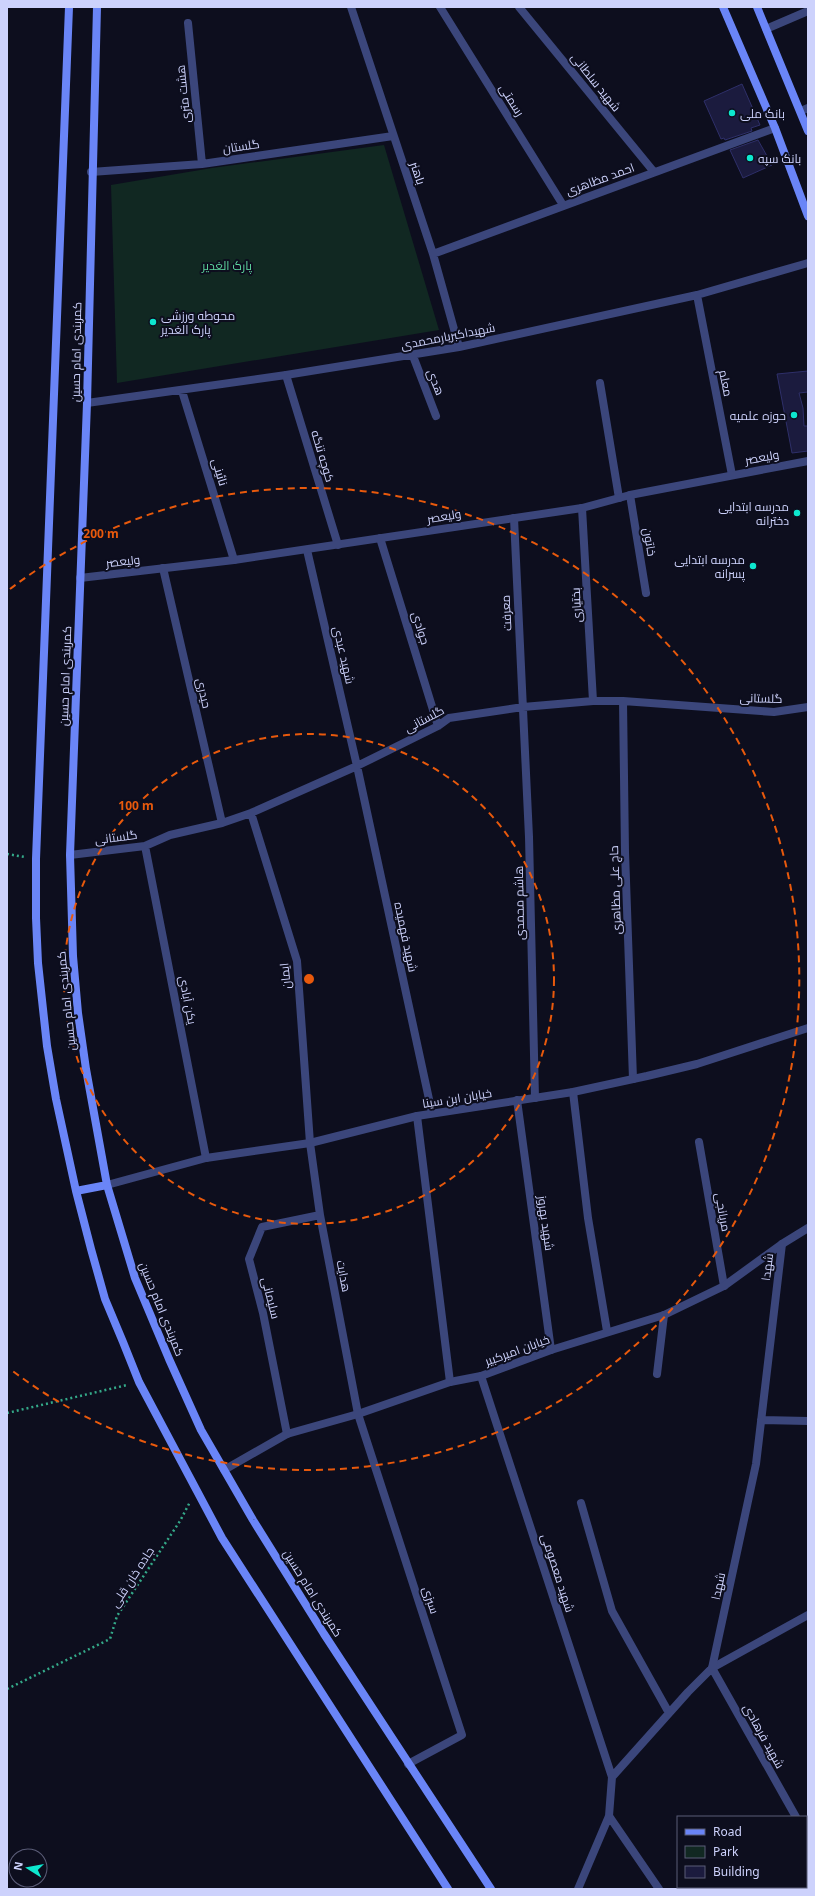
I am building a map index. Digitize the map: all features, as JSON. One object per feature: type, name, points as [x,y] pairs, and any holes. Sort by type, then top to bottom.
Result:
[{"type":"main road","name":"کمربندی امام حسین","points":[[69,7],[36,858],[38,963],[45,1032],[56,1099],[76,1191],[105,1299],[139,1382],[195,1490],[222,1538],[448,1889]]},
{"type":"main road","name":"کمربندی امام حسین","points":[[97,7],[87,403],[70,855],[73,956],[78,1013],[86,1069],[107,1185],[135,1278],[201,1430],[319,1627],[491,1889]]},
{"type":"main road","points":[[723,7],[776,128],[808,216]]},
{"type":"main road","points":[[757,7],[804,110],[808,131]]},
{"type":"main road","points":[[76,1191],[107,1185]]},
{"type":"street","name":"باهنر","points":[[351,7],[433,254],[460,347]]},
{"type":"street","name":"رسمتی","points":[[440,7],[563,206]]},
{"type":"street","name":"شهید سلطانی","points":[[519,7],[654,172]]},
{"type":"street","points":[[766,29],[808,11]]},
{"type":"street","name":"هشت متری","points":[[188,23],[202,164]]},
{"type":"street","name":"احمد مظاهری","points":[[433,254],[776,128]]},
{"type":"street","name":"گلستان","points":[[92,172],[202,164],[393,136]]},
{"type":"street","name":"شهیداکبریارمحمدی","points":[[87,403],[182,391],[413,356],[460,347],[697,295],[808,263]]},
{"type":"street","name":"معلم","points":[[697,295],[732,475]]},
{"type":"street","name":"هدی","points":[[413,356],[436,416]]},
{"type":"street","name":"کوچه تنگه","points":[[286,375],[338,545]]},
{"type":"street","points":[[600,383],[619,498]]},
{"type":"street","name":"نائینی","points":[[182,391],[234,560]]},
{"type":"street","name":"ولیعصر","points":[[80,578],[307,550],[582,508],[630,495],[808,461]]},
{"type":"street","name":"خاتون","points":[[630,495],[646,593]]},
{"type":"street","name":"بختیاری","points":[[582,508],[593,701]]},
{"type":"street","name":"معرفت","points":[[514,518],[523,707]]},
{"type":"street","name":"جوادی","points":[[380,538],[438,726]]},
{"type":"street","name":"شهید عبدی","points":[[307,550],[357,766]]},
{"type":"street","name":"حیدری","points":[[163,568],[222,823]]},
{"type":"street","name":"گلستانی","points":[[70,855],[146,846],[170,835],[222,823],[251,813],[357,766],[438,726],[449,718],[523,707],[593,701],[623,701],[774,712],[808,707]]},
{"type":"street","name":"حاج علی مظاهری","points":[[623,701],[625,852],[633,1079]]},
{"type":"street","name":"هاشم محمدی","points":[[523,707],[529,837],[535,1098]]},
{"type":"street","name":"شهید فهمیده","points":[[357,766],[432,1113]]},
{"type":"street","name":"ایمان","points":[[251,813],[297,961],[310,1142]]},
{"type":"street","name":"یکن آبادی","points":[[146,846],[206,1158]]},
{"type":"street","name":"خیابان ابن سینا","points":[[107,1185],[206,1158],[310,1142],[432,1113],[572,1092],[633,1079],[698,1064],[808,1028]]},
{"type":"street","points":[[572,1092],[588,1218],[607,1331]]},
{"type":"street","name":"شهید بهروز","points":[[517,1100],[551,1350]]},
{"type":"street","points":[[417,1116],[450,1382]]},
{"type":"street","name":"هدایت","points":[[310,1142],[320,1215],[358,1414]]},
{"type":"street","name":"مریانجی","points":[[699,1142],[724,1286]]},
{"type":"street","name":"سلیمانی","points":[[287,1434],[263,1314],[249,1259],[262,1227],[320,1215]]},
{"type":"street","name":"خیابان امیرکبیر","points":[[224,1470],[287,1434],[358,1414],[450,1382],[481,1376],[607,1331],[664,1315],[724,1286],[782,1244],[808,1228]]},
{"type":"street","name":"شهدا","points":[[712,1668],[756,1464],[782,1244]]},
{"type":"street","points":[[657,1374],[664,1315]]},
{"type":"street","name":"شهید معصومی","points":[[481,1376],[612,1777]]},
{"type":"street","name":"سبزی","points":[[358,1414],[462,1735],[408,1764]]},
{"type":"street","points":[[762,1420],[808,1421]]},
{"type":"street","points":[[581,1503],[612,1611],[669,1713]]},
{"type":"street","points":[[578,1889],[609,1816],[612,1777],[669,1713],[712,1668],[808,1616]]},
{"type":"street","name":"شهید فرهادی","points":[[712,1668],[795,1816]]},
{"type":"street","points":[[609,1816],[659,1889]]},
{"type":"path","points":[[7,854],[36,858]]},
{"type":"path","points":[[7,1413],[139,1382]]},
{"type":"path","name":"جاده خان قلی","points":[[7,1690],[110,1639],[117,1616],[180,1521],[195,1490]]},
{"type":"green space","name":"پارک الغدیر","points":[[384,145],[439,330],[117,383],[111,185],[212,168]]},
{"type":"building","name":"بانک ملی","points":[[742,84],[760,125],[751,128],[752,131],[725,140],[724,138],[721,139],[704,101]]},
{"type":"building","name":"بانک سپه","points":[[758,140],[772,165],[743,178],[730,150]]},
{"type":"building","name":"حوزه علمیه","points":[[808,371],[808,392],[799,393],[803,408],[804,426],[808,426],[808,451],[792,453],[777,374]]},
{"type":"place","name":"بانک ملی","points":[[732,113]]},
{"type":"place","name":"بانک سپه","points":[[750,158]]},
{"type":"place","name":"محوطه ورزشی پارک الغدیر","points":[[153,322]]},
{"type":"place","name":"حوزه علمیه","points":[[794,415]]},
{"type":"place","name":"مدرسه ابتدایی دخترانه","points":[[797,513]]},
{"type":"place","name":"مدرسه ابتدایی پسرانه","points":[[753,566]]}]
